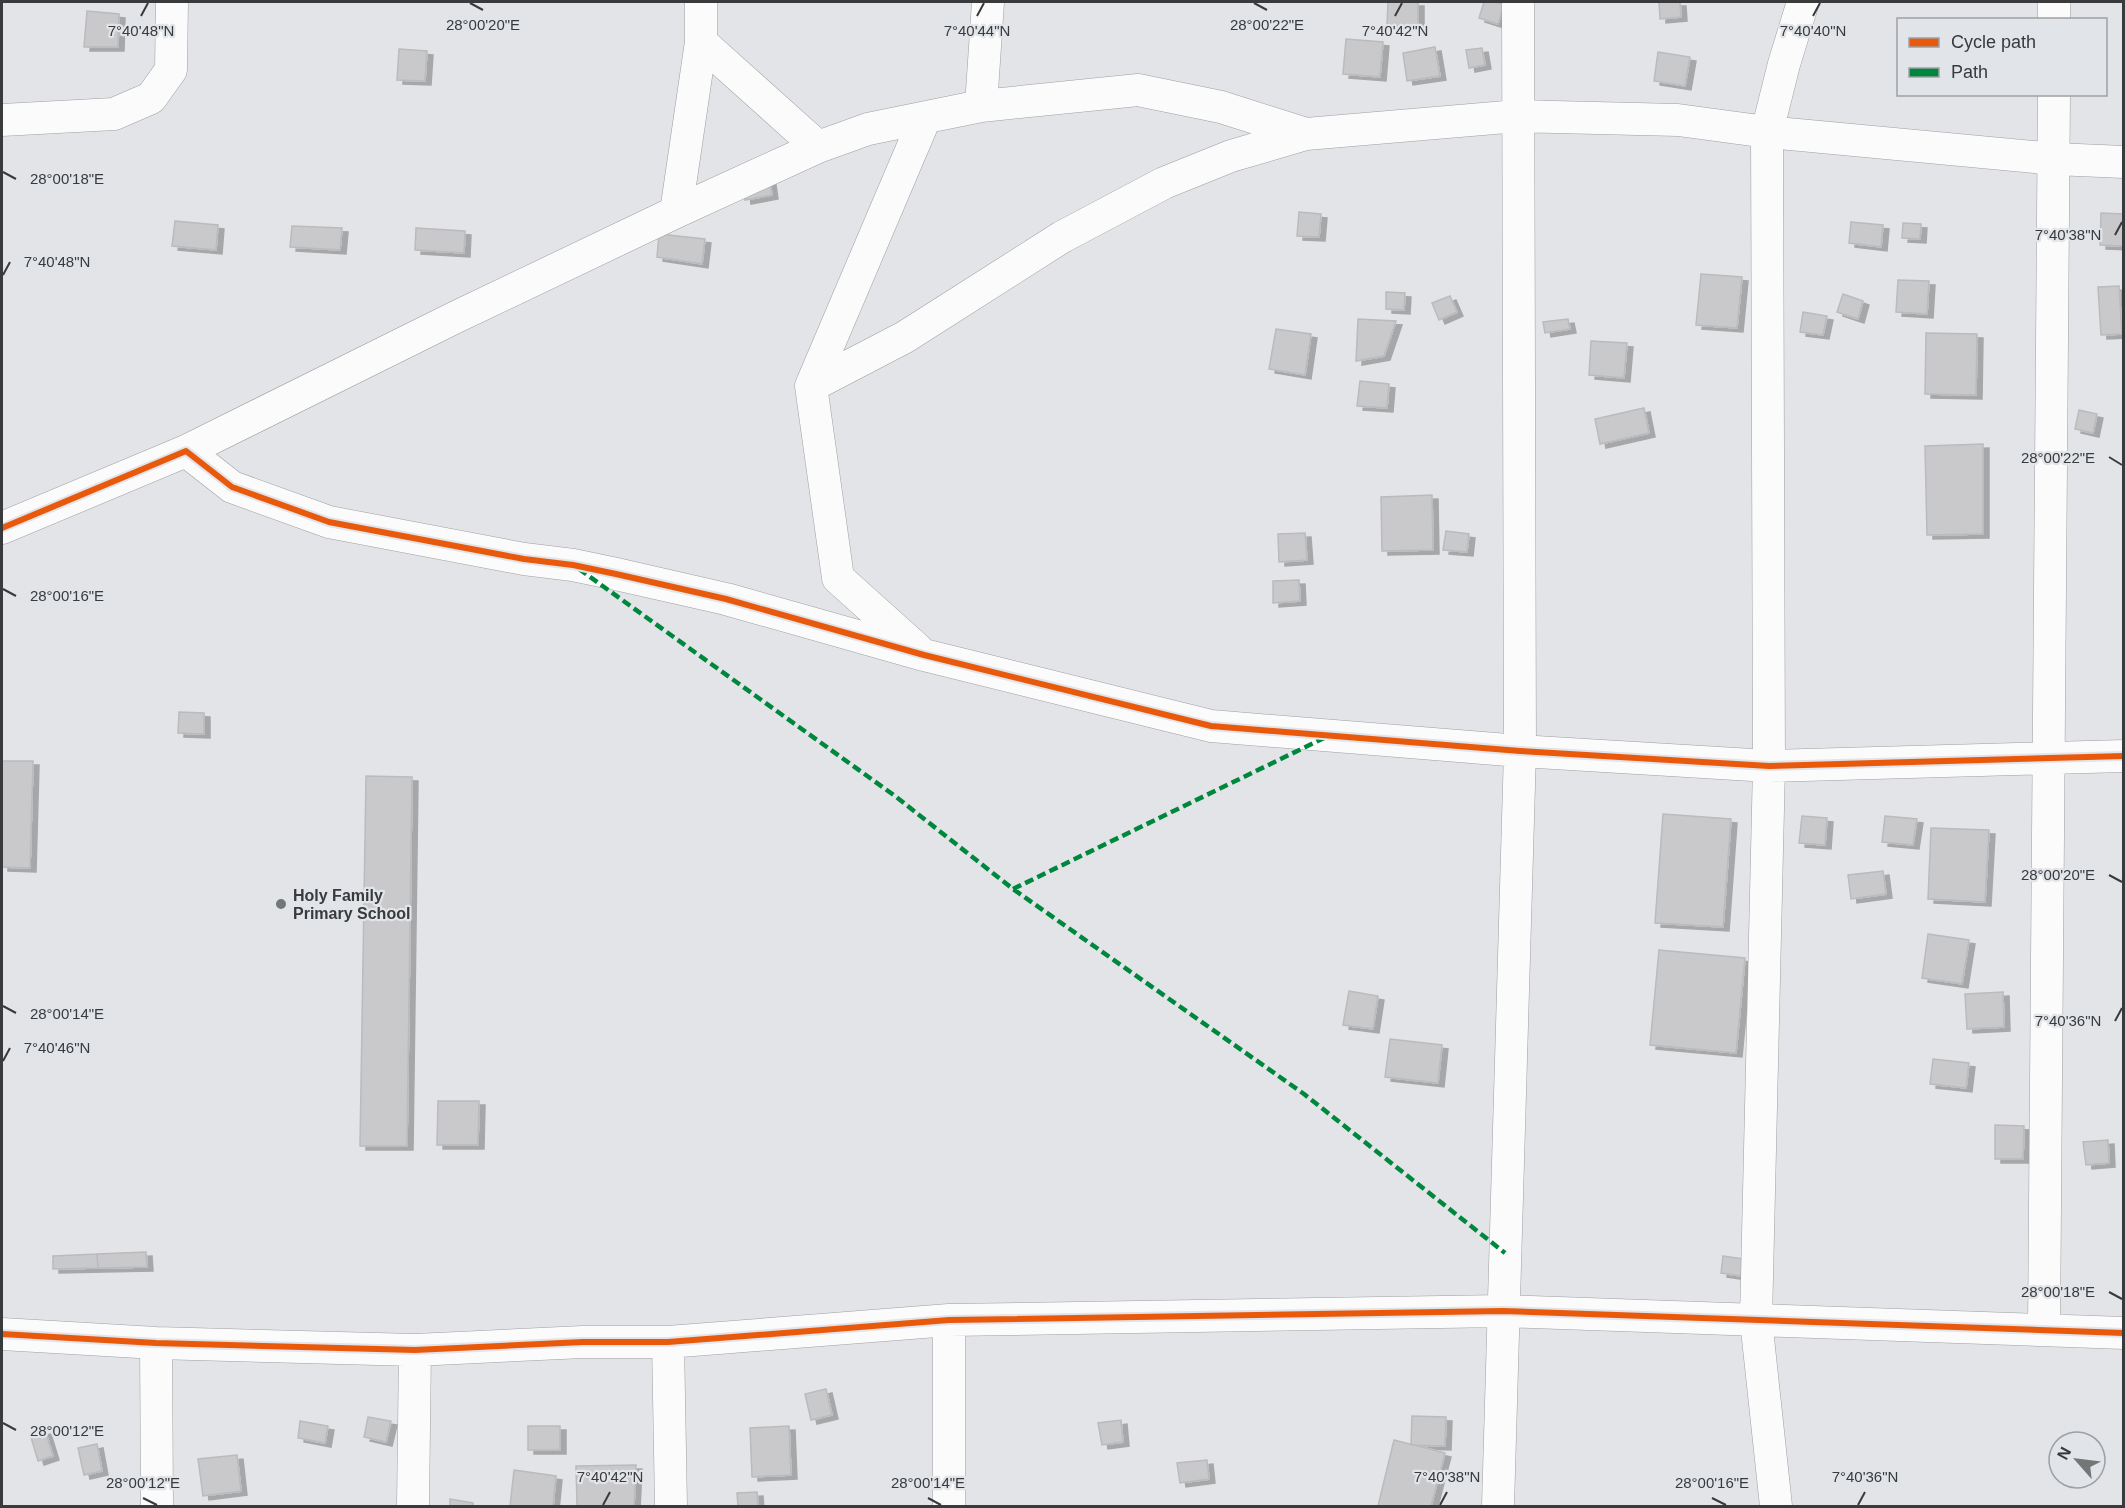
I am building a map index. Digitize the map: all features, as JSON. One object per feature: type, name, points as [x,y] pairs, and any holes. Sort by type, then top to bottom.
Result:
[{"type":"street","points":[[2,120],[114,114],[150,98],[171,70],[172,2]]},
{"type":"street","points":[[676,212],[701,42],[701,2]]},
{"type":"street","points":[[981,106],[988,2]]},
{"type":"street","points":[[1498,1506],[1520,751],[1518,2]]},
{"type":"street","points":[[1776,1506],[1756,1320],[1769,766],[1767,132],[1803,2]]},
{"type":"street","points":[[2054,2],[2054,18]]},
{"type":"street","points":[[701,42],[818,147]]},
{"type":"street","points":[[2,528],[186,451],[456,317],[676,212],[818,147],[868,129],[981,106],[1138,90],[1221,107],[1306,134]]},
{"type":"street","points":[[2044,1329],[2054,96]]},
{"type":"street","points":[[811,386],[905,337],[1062,237],[1164,183],[1231,156],[1306,134],[1518,116],[1678,120],[1767,132],[2055,159],[2124,162]]},
{"type":"street","points":[[924,655],[838,579],[811,386],[925,118]]},
{"type":"street","points":[[186,451],[232,487],[329,522],[524,559],[573,565],[726,599],[924,655],[1211,726],[1520,751],[1769,766],[2050,760],[2124,756]]},
{"type":"street","points":[[2,1334],[156,1343],[414,1350],[583,1341],[668,1342],[950,1320],[1503,1311],[2124,1333]]},
{"type":"street","points":[[949,1506],[950,1320]]},
{"type":"street","points":[[668,1342],[671,1506]]},
{"type":"street","points":[[156,1343],[157,1506]]},
{"type":"street","points":[[413,1506],[414,1350]]},
{"type":"building","points":[[1388,2],[1418,2],[1418,26],[1387,25]]},
{"type":"building","points":[[1484,2],[1504,4],[1498,24],[1479,18]]},
{"type":"building","points":[[1659,2],[1680,2],[1681,17],[1660,19]]},
{"type":"building","points":[[87,11],[119,14],[118,47],[84,47]]},
{"type":"building","points":[[1346,39],[1383,42],[1380,77],[1343,74]]},
{"type":"building","points":[[1435,47],[1440,76],[1407,81],[1403,53]]},
{"type":"building","points":[[1482,48],[1485,65],[1469,68],[1466,50]]},
{"type":"building","points":[[399,49],[427,51],[425,81],[397,80]]},
{"type":"building","points":[[1658,52],[1690,57],[1685,86],[1654,81]]},
{"type":"building","points":[[770,181],[772,195],[745,200],[743,186]]},
{"type":"building","points":[[1299,212],[1321,214],[1319,237],[1297,236]]},
{"type":"building","points":[[2101,213],[2124,214],[2124,246],[2100,245]]},
{"type":"building","points":[[175,221],[218,225],[216,250],[172,246]]},
{"type":"building","points":[[1851,222],[1883,225],[1881,247],[1849,243]]},
{"type":"building","points":[[1903,223],[1921,224],[1920,239],[1902,238]]},
{"type":"building","points":[[292,226],[342,228],[340,250],[290,247]]},
{"type":"building","points":[[416,228],[465,231],[464,253],[415,250]]},
{"type":"building","points":[[659,234],[705,239],[702,264],[657,257]]},
{"type":"building","points":[[1701,274],[1742,277],[1737,328],[1696,325]]},
{"type":"building","points":[[1898,280],[1929,281],[1927,314],[1896,312]]},
{"type":"building","points":[[2119,286],[2122,334],[2101,335],[2098,287]]},
{"type":"building","points":[[1386,292],[1405,293],[1404,310],[1386,309]]},
{"type":"building","points":[[1843,294],[1863,301],[1858,319],[1837,312]]},
{"type":"building","points":[[1450,296],[1457,312],[1439,320],[1432,303]]},
{"type":"building","points":[[1803,312],[1827,316],[1823,335],[1800,332]]},
{"type":"building","points":[[1358,319],[1396,321],[1384,356],[1356,361]]},
{"type":"building","points":[[1568,319],[1570,329],[1545,333],[1543,322]]},
{"type":"building","points":[[1276,329],[1311,334],[1305,375],[1269,369]]},
{"type":"building","points":[[1926,333],[1977,334],[1976,395],[1925,394]]},
{"type":"building","points":[[1591,341],[1627,343],[1624,378],[1589,375]]},
{"type":"building","points":[[1360,381],[1389,384],[1387,408],[1357,406]]},
{"type":"building","points":[[1644,408],[1649,433],[1600,444],[1595,419]]},
{"type":"building","points":[[2079,410],[2097,414],[2093,433],[2075,429]]},
{"type":"building","points":[[1983,444],[1983,534],[1927,535],[1925,446]]},
{"type":"building","points":[[1432,495],[1433,550],[1382,551],[1381,497]]},
{"type":"building","points":[[1446,531],[1469,534],[1467,552],[1443,550]]},
{"type":"building","points":[[1305,533],[1307,560],[1279,562],[1278,534]]},
{"type":"building","points":[[1299,580],[1300,601],[1273,603],[1273,581]]},
{"type":"building","points":[[179,712],[204,713],[204,734],[178,733]]},
{"type":"building","points":[[2,761],[33,761],[30,868],[2,867]]},
{"type":"building","points":[[366,776],[412,777],[407,1146],[360,1146]]},
{"type":"building","points":[[1663,814],[1731,819],[1723,927],[1655,923]]},
{"type":"building","points":[[1802,816],[1827,818],[1825,845],[1799,843]]},
{"type":"building","points":[[1885,816],[1917,819],[1913,845],[1882,842]]},
{"type":"building","points":[[1931,828],[1989,830],[1985,902],[1928,899]]},
{"type":"building","points":[[1883,871],[1886,894],[1851,899],[1848,875]]},
{"type":"building","points":[[1928,934],[1969,940],[1962,984],[1922,978]]},
{"type":"building","points":[[1659,950],[1745,958],[1736,1053],[1650,1045]]},
{"type":"building","points":[[1349,991],[1378,996],[1373,1029],[1343,1025]]},
{"type":"building","points":[[2003,992],[2004,1027],[1967,1029],[1965,994]]},
{"type":"building","points":[[1390,1039],[1442,1045],[1438,1083],[1385,1077]]},
{"type":"building","points":[[1933,1059],[1969,1063],[1966,1088],[1930,1084]]},
{"type":"building","points":[[438,1101],[479,1101],[478,1145],[437,1145]]},
{"type":"building","points":[[1995,1125],[2024,1126],[2023,1159],[1995,1159]]},
{"type":"building","points":[[2108,1140],[2109,1163],[2086,1165],[2083,1142]]},
{"type":"building","points":[[146,1252],[147,1267],[98,1268],[97,1254]]},
{"type":"building","points":[[97,1254],[98,1268],[53,1269],[53,1256]]},
{"type":"building","points":[[1723,1256],[1750,1260],[1747,1277],[1721,1273]]},
{"type":"building","points":[[826,1389],[832,1415],[811,1420],[805,1394]]},
{"type":"building","points":[[1412,1416],[1446,1417],[1445,1446],[1411,1445]]},
{"type":"building","points":[[368,1417],[391,1421],[386,1442],[364,1437]]},
{"type":"building","points":[[1121,1420],[1123,1442],[1102,1445],[1098,1423]]},
{"type":"building","points":[[300,1421],[328,1426],[325,1443],[298,1438]]},
{"type":"building","points":[[528,1426],[560,1426],[560,1450],[528,1450]]},
{"type":"building","points":[[789,1426],[791,1475],[752,1477],[750,1428]]},
{"type":"building","points":[[45,1430],[53,1456],[38,1461],[30,1434]]},
{"type":"building","points":[[1394,1440],[1445,1453],[1431,1506],[1378,1506]]},
{"type":"building","points":[[97,1444],[102,1471],[84,1475],[78,1448]]},
{"type":"building","points":[[237,1455],[241,1491],[203,1496],[198,1459]]},
{"type":"building","points":[[1207,1460],[1209,1479],[1180,1483],[1177,1463]]},
{"type":"building","points":[[636,1465],[634,1506],[577,1506],[576,1466]]},
{"type":"building","points":[[514,1470],[556,1476],[553,1506],[510,1506]]},
{"type":"building","points":[[757,1492],[758,1506],[738,1506],[737,1493]]},
{"type":"building","points":[[450,1499],[473,1503],[473,1506],[450,1506]]},
{"type":"marked path","points":[[579,569],[895,796],[1013,889],[1304,1094],[1505,1253]]},
{"type":"marked path","points":[[1013,889],[1326,737]]},
{"type":"cycle path","points":[[2,528],[186,451],[232,487],[329,522],[524,559],[573,565],[726,599],[924,655],[1211,726],[1520,751],[1769,766],[2124,756]]},
{"type":"cycle path","points":[[2,1334],[156,1343],[415,1350],[583,1342],[668,1342],[949,1320],[1503,1311],[2124,1333]]},
{"type":"place","name":"Holy Family Primary School","points":[[281,904]]}]
